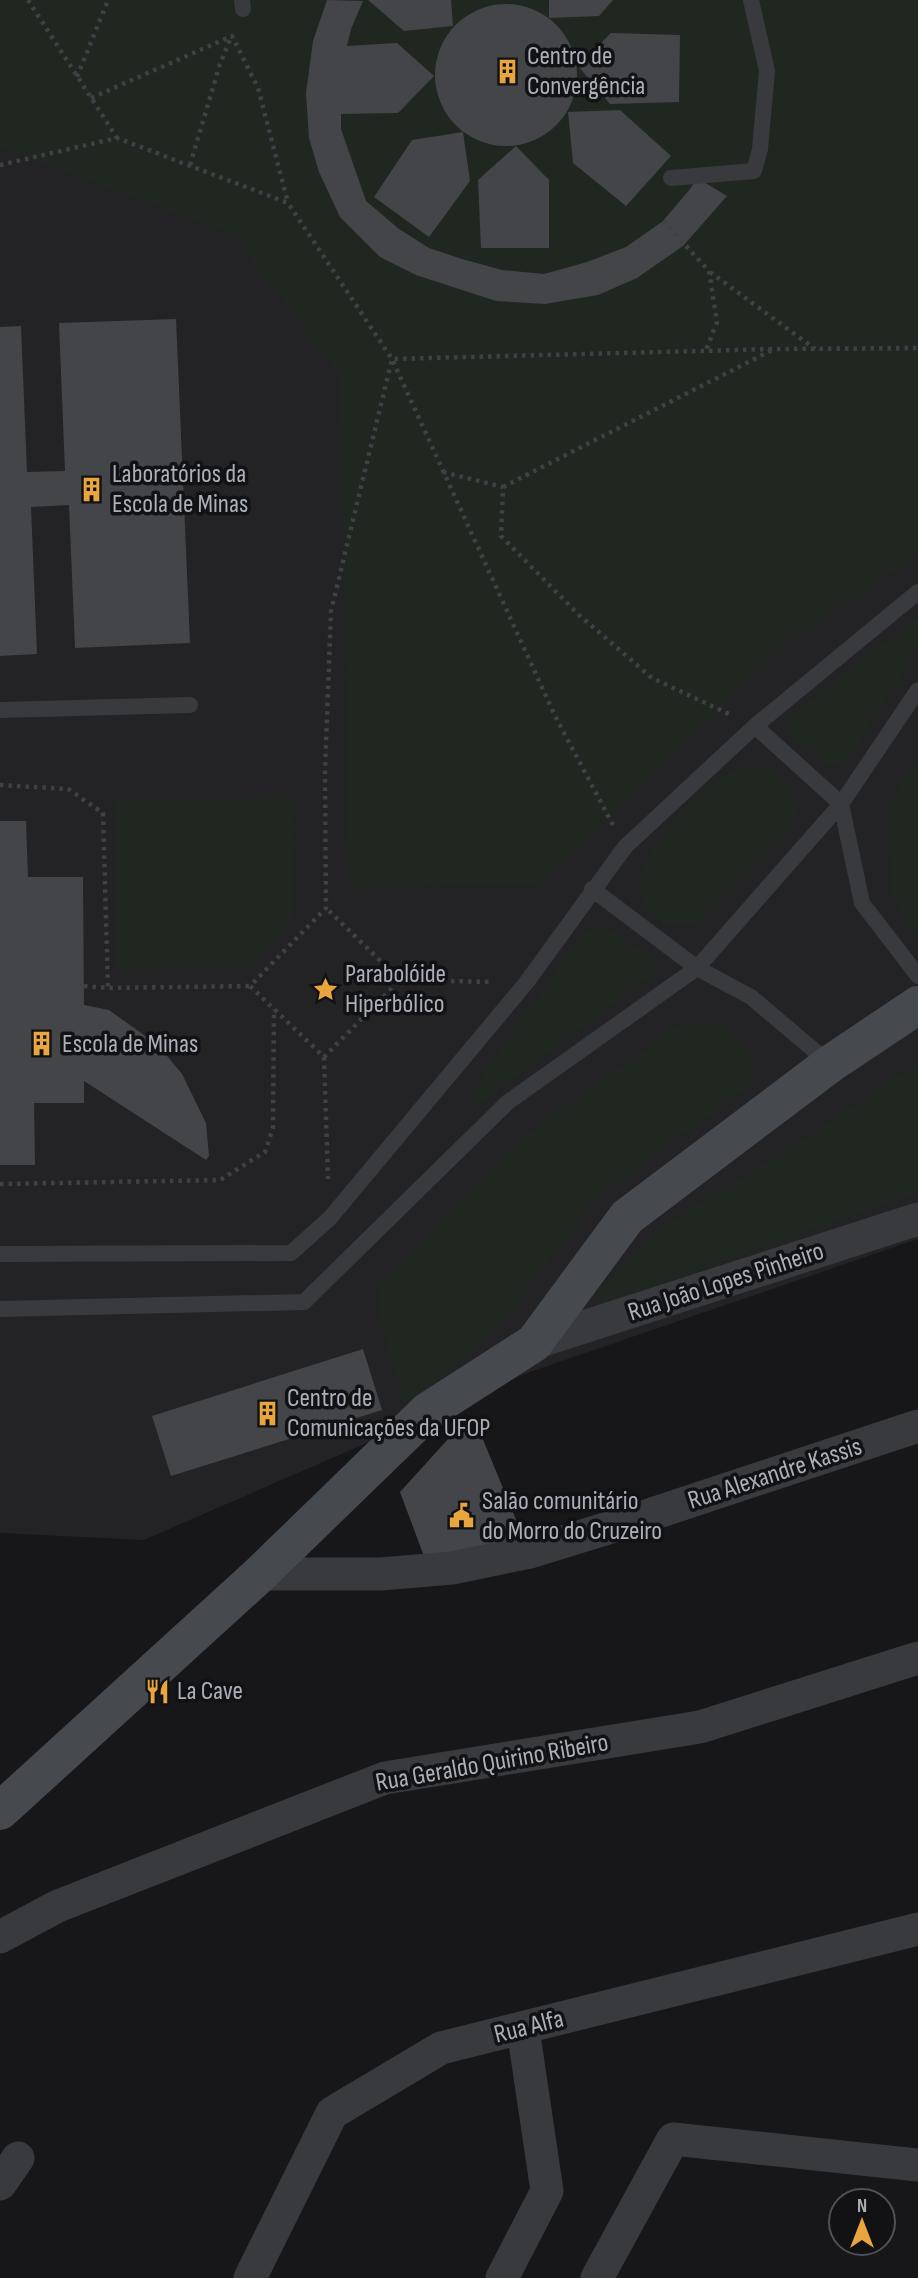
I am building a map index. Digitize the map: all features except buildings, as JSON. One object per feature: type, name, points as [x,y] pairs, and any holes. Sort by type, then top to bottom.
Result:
[{"type":"street","points":[[0,1811],[260,1574],[428,1411],[534,1343],[627,1217],[830,1064],[918,1005]]},
{"type":"street","name":"Rua João Lopes Pinheiro","points":[[534,1343],[918,1219]]},
{"type":"street","name":"Rua Alexandre Kassis","points":[[260,1574],[382,1574],[452,1568],[530,1552],[918,1426]]},
{"type":"street","name":"Rua Geraldo Quirino Ribeiro","points":[[0,1937],[58,1906],[385,1777],[700,1727],[918,1658]]},
{"type":"street","name":"Rua Alfa","points":[[250,2278],[332,2113],[441,2048],[918,1929]]},
{"type":"street","points":[[502,2278],[547,2191],[523,2029]]},
{"type":"street","points":[[597,2278],[673,2139],[918,2165]]},
{"type":"street","points":[[877,2162],[918,2181]]},
{"type":"lane","points":[[671,178],[754,171],[760,149],[767,71],[751,0]]},
{"type":"lane","points":[[0,1254],[290,1253],[330,1218],[526,983],[625,847],[755,726],[918,592]]},
{"type":"lane","points":[[0,1309],[304,1302],[508,1102],[697,968],[841,804],[918,690]]},
{"type":"lane","points":[[0,710],[190,705]]},
{"type":"lane","points":[[755,726],[841,804],[862,904],[918,976]]},
{"type":"lane","points":[[592,889],[697,968],[751,997],[830,1064]]},
{"type":"path","points":[[28,0],[117,138]]},
{"type":"path","points":[[77,77],[108,0]]},
{"type":"path","points":[[190,165],[220,64],[243,5]]},
{"type":"path","points":[[91,98],[232,36]]},
{"type":"path","points":[[232,36],[258,88],[288,203],[391,359],[555,716],[625,847]]},
{"type":"path","points":[[0,164],[117,138],[288,203]]},
{"type":"path","points":[[663,221],[709,271],[815,349]]},
{"type":"path","points":[[705,351],[717,321],[709,271]]},
{"type":"path","points":[[391,359],[918,348]]},
{"type":"path","points":[[442,472],[503,487],[775,349]]},
{"type":"path","points":[[250,986],[326,908],[325,770],[331,611],[391,359]]},
{"type":"path","points":[[503,487],[501,536],[579,615],[652,678],[755,726]]},
{"type":"path","points":[[0,785],[68,789],[103,813],[108,988]]},
{"type":"path","points":[[326,908],[400,980],[526,983]]},
{"type":"path","points":[[324,1057],[400,980]]},
{"type":"path","points":[[84,986],[250,986],[324,1057],[330,1218]]},
{"type":"path","points":[[0,1184],[220,1180],[265,1152],[273,1128],[274,1009]]},
{"type":"shaded area","points":[[0,0],[918,0],[918,1239],[530,1372],[144,1540],[0,1533]]},
{"type":"shaded area","points":[[0,0],[918,0],[918,552],[909,561],[798,634],[541,883],[350,889],[340,375],[233,235],[0,147]]},
{"type":"shaded area","points":[[918,617],[918,650],[845,764],[830,767],[786,733],[786,719]]},
{"type":"shaded area","points":[[918,761],[918,935],[891,894],[888,804]]},
{"type":"shaded area","points":[[750,766],[771,769],[790,789],[796,810],[787,837],[699,925],[663,922],[645,903],[640,887],[641,875],[654,848],[678,818],[705,791],[729,773]]},
{"type":"shaded area","points":[[295,797],[293,916],[250,967],[117,969],[114,800]]},
{"type":"shaded area","points":[[600,924],[656,960],[657,972],[481,1103],[471,1093],[582,934]]},
{"type":"shaded area","points":[[723,1022],[751,1056],[755,1082],[603,1192],[494,1330],[416,1402],[403,1402],[378,1308],[379,1289],[510,1147],[679,1025]]},
{"type":"shaded area","points":[[918,1063],[918,1192],[601,1306],[595,1293],[661,1228],[823,1127]]},
{"type":"place","name":"Centro de Convergência","points":[[507,71]]},
{"type":"place","name":"Laboratórios da Escola de Minas","points":[[92,489]]},
{"type":"place","name":"Parabolóide Hiperbólico","points":[[325,989]]},
{"type":"place","name":"Escola de Minas","points":[[42,1044]]},
{"type":"place","name":"Centro de Comunicações da UFOP","points":[[267,1413]]},
{"type":"place","name":"Salão comunitário do Morro do Cruzeiro","points":[[462,1516]]},
{"type":"place","name":"La Cave","points":[[157,1691]]}]
